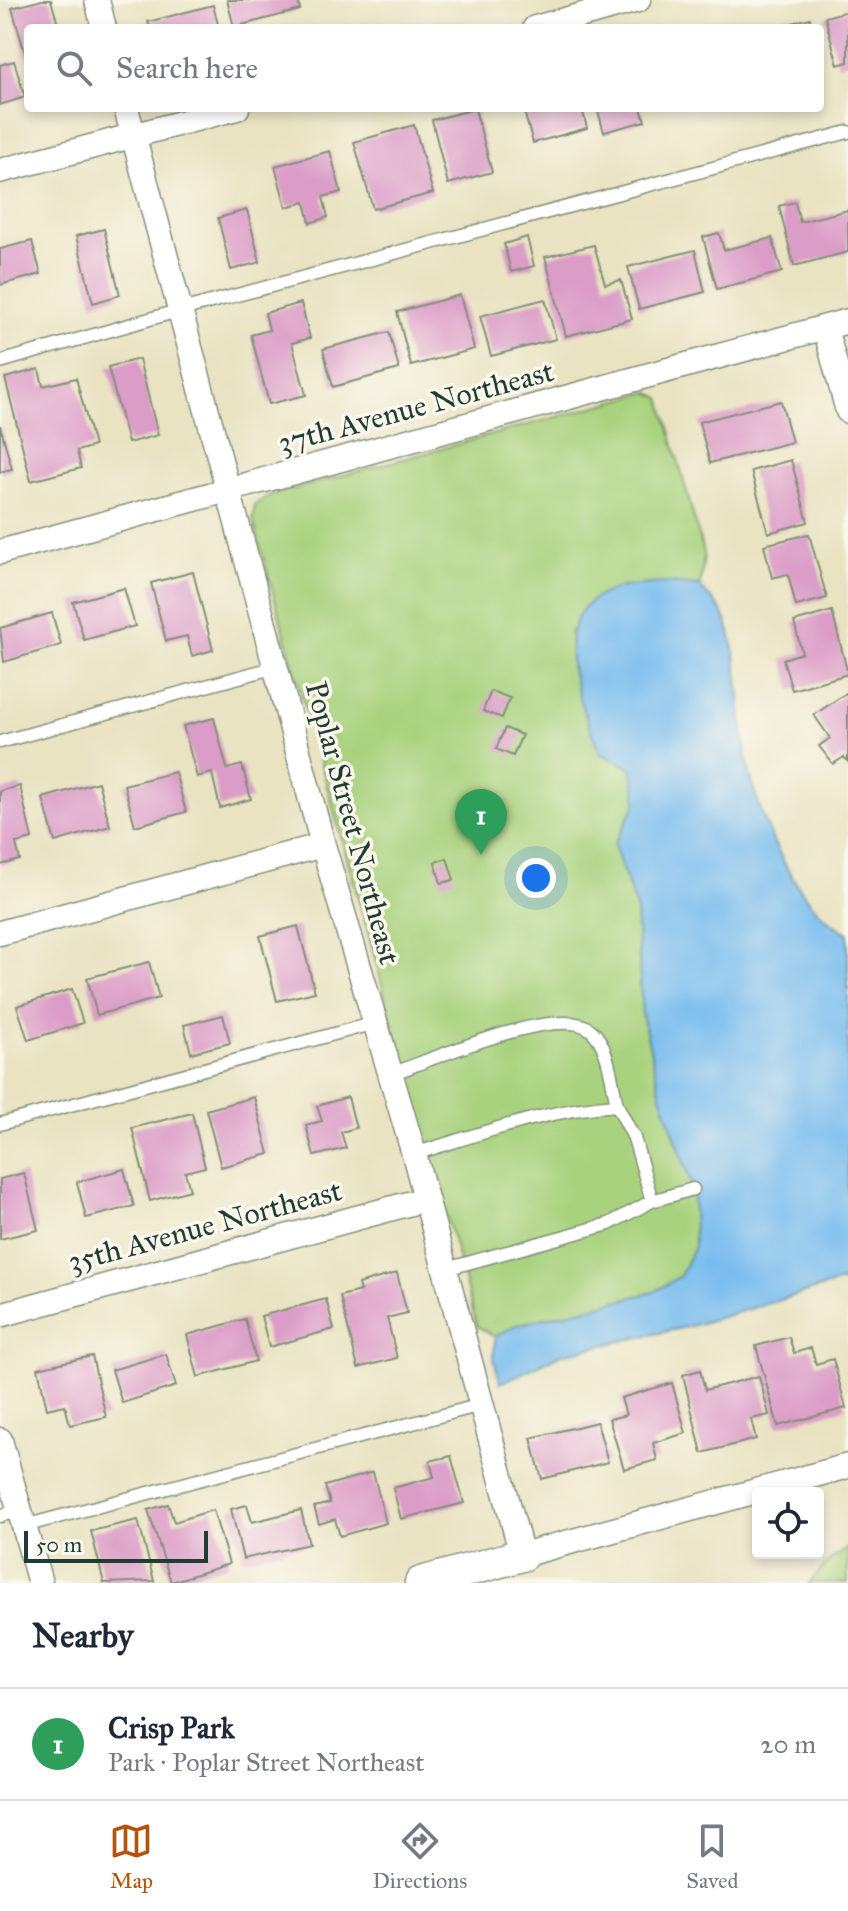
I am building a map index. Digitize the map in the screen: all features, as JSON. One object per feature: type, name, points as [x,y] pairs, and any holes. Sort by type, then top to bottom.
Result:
[{"type":"street","points":[[97,0],[103,24]]},
{"type":"street","points":[[545,24],[587,7],[638,0]]},
{"type":"street","name":"Poplar Street Northeast","points":[[127,112],[231,491],[323,845],[414,1154],[522,1555]]},
{"type":"street","points":[[0,171],[222,112]]},
{"type":"street","points":[[837,324],[848,411]]},
{"type":"street","name":"37th Avenue Northeast","points":[[0,552],[837,324]]},
{"type":"street","points":[[0,933],[323,845]]},
{"type":"street","name":"35th Avenue Northeast","points":[[0,1315],[426,1199]]},
{"type":"street","points":[[0,1440],[15,1517],[40,1583]]},
{"type":"street","points":[[421,1583],[848,1466]]},
{"type":"lane","points":[[0,362],[181,310],[848,132]]},
{"type":"lane","points":[[0,742],[276,667]]},
{"type":"lane","points":[[391,1074],[541,1024],[573,1022],[592,1031],[605,1055],[617,1105],[634,1138],[652,1201]]},
{"type":"lane","points":[[0,1124],[375,1023]]},
{"type":"lane","points":[[414,1154],[518,1123],[591,1107],[617,1105]]},
{"type":"lane","points":[[446,1269],[609,1224],[652,1201],[693,1189]]},
{"type":"lane","points":[[15,1517],[481,1405]]},
{"type":"green space","points":[[648,392],[661,398],[704,555],[700,586],[666,583],[570,631],[571,667],[600,753],[632,768],[637,802],[614,845],[636,907],[642,1014],[661,1095],[693,1189],[694,1247],[680,1276],[654,1292],[516,1325],[495,1337],[477,1326],[253,520],[255,505],[268,496]]},
{"type":"green space","points":[[848,1548],[848,1583],[809,1583],[830,1560]]},
{"type":"water","points":[[666,583],[700,586],[720,609],[727,623],[736,663],[749,771],[772,839],[797,885],[812,905],[848,933],[848,1280],[691,1326],[562,1354],[501,1383],[494,1360],[495,1337],[516,1325],[654,1292],[680,1276],[694,1247],[693,1189],[661,1095],[642,1014],[636,907],[614,845],[637,802],[632,768],[600,753],[582,707],[571,657],[572,634],[580,613],[596,597],[623,587]]},
{"type":"building","points":[[51,0],[58,24],[24,24],[24,50],[12,8]]},
{"type":"building","points":[[227,0],[298,0],[300,10],[246,24],[233,24]]},
{"type":"building","points":[[213,5],[218,24],[149,24]]},
{"type":"building","points":[[848,11],[848,62],[838,65],[825,17]]},
{"type":"building","points":[[810,18],[811,24],[788,24]]},
{"type":"building","points":[[14,61],[24,97],[0,105],[0,65]]},
{"type":"building","points":[[476,112],[492,172],[448,184],[432,120]]},
{"type":"building","points":[[524,112],[583,112],[587,128],[533,143]]},
{"type":"building","points":[[598,112],[642,112],[645,121],[604,132]]},
{"type":"building","points":[[414,125],[433,193],[373,209],[354,142]]},
{"type":"building","points":[[330,151],[341,192],[323,197],[328,217],[310,223],[305,202],[286,207],[275,166]]},
{"type":"building","points":[[795,202],[800,222],[848,210],[848,252],[794,266],[779,206]]},
{"type":"building","points":[[247,210],[260,262],[231,270],[218,218]]},
{"type":"building","points":[[104,229],[120,295],[93,303],[76,236]]},
{"type":"building","points":[[719,233],[724,250],[772,238],[782,272],[717,289],[703,237]]},
{"type":"building","points":[[527,237],[534,266],[511,272],[504,244]]},
{"type":"building","points":[[32,241],[41,274],[0,285],[0,249]]},
{"type":"building","points":[[594,245],[605,284],[621,280],[632,319],[566,336],[545,257]]},
{"type":"building","points":[[695,250],[705,292],[639,309],[628,267]]},
{"type":"building","points":[[460,295],[474,349],[411,366],[397,312]]},
{"type":"building","points":[[545,299],[556,339],[491,356],[480,316]]},
{"type":"building","points":[[301,303],[310,338],[292,343],[306,395],[269,404],[251,335],[269,330],[265,313]]},
{"type":"building","points":[[389,332],[399,369],[333,387],[323,349]]},
{"type":"building","points":[[139,359],[158,435],[128,443],[108,367]]},
{"type":"building","points":[[39,369],[43,386],[76,378],[94,446],[77,451],[81,468],[31,481],[5,378]]},
{"type":"building","points":[[781,401],[792,442],[710,463],[699,422]]},
{"type":"building","points":[[0,425],[12,469],[0,472]]},
{"type":"building","points":[[791,460],[808,522],[768,533],[751,471]]},
{"type":"building","points":[[809,534],[827,598],[796,606],[788,574],[772,578],[764,545]]},
{"type":"building","points":[[193,572],[213,650],[192,656],[187,636],[166,641],[151,583]]},
{"type":"building","points":[[124,588],[135,626],[84,640],[73,602]]},
{"type":"building","points":[[832,611],[848,674],[792,690],[783,659],[802,653],[794,622]]},
{"type":"building","points":[[52,613],[61,645],[4,662],[0,628]]},
{"type":"building","points":[[491,691],[510,698],[502,718],[483,711]]},
{"type":"building","points":[[848,692],[848,762],[844,757],[833,764],[819,746],[830,738],[814,715]]},
{"type":"building","points":[[214,718],[227,769],[242,765],[251,799],[220,808],[212,773],[197,777],[183,726]]},
{"type":"building","points":[[505,728],[522,735],[513,756],[496,749]]},
{"type":"building","points":[[175,772],[186,812],[135,826],[124,785]]},
{"type":"building","points":[[98,782],[110,826],[55,842],[43,798]]},
{"type":"building","points":[[20,786],[32,839],[16,843],[20,860],[0,865],[0,791]]},
{"type":"building","points":[[447,858],[454,880],[441,883],[435,862]]},
{"type":"building","points":[[298,926],[315,992],[277,1001],[260,936]]},
{"type":"building","points":[[149,962],[159,998],[97,1015],[87,978]]},
{"type":"building","points":[[72,989],[83,1023],[28,1040],[17,1006]]},
{"type":"building","points":[[223,1015],[230,1043],[191,1053],[184,1025]]},
{"type":"building","points":[[254,1097],[269,1154],[221,1167],[206,1110]]},
{"type":"building","points":[[348,1097],[356,1128],[341,1132],[346,1148],[314,1156],[306,1125],[322,1121],[317,1106]]},
{"type":"building","points":[[192,1113],[205,1167],[185,1172],[190,1190],[150,1201],[132,1128]]},
{"type":"building","points":[[124,1169],[134,1206],[86,1218],[77,1182]]},
{"type":"building","points":[[24,1173],[38,1230],[0,1239],[0,1179]]},
{"type":"building","points":[[397,1273],[407,1313],[387,1318],[397,1358],[358,1368],[340,1296],[360,1291],[358,1284]]},
{"type":"building","points":[[326,1299],[334,1329],[269,1347],[261,1316]]},
{"type":"building","points":[[245,1319],[256,1361],[198,1377],[187,1335]]},
{"type":"building","points":[[789,1337],[794,1353],[811,1348],[816,1364],[833,1359],[846,1408],[778,1426],[756,1346]]},
{"type":"building","points":[[166,1354],[176,1386],[122,1403],[112,1370]]},
{"type":"building","points":[[92,1356],[106,1417],[70,1425],[65,1405],[47,1409],[38,1368]]},
{"type":"building","points":[[700,1370],[705,1390],[759,1376],[769,1415],[751,1419],[756,1439],[702,1453],[683,1375]]},
{"type":"building","points":[[672,1383],[686,1433],[653,1443],[657,1460],[624,1469],[609,1419],[626,1415],[621,1398]]},
{"type":"building","points":[[597,1422],[608,1462],[542,1479],[531,1438]]},
{"type":"building","points":[[451,1456],[464,1503],[401,1519],[393,1488],[434,1477],[430,1461]]},
{"type":"building","points":[[373,1472],[386,1523],[340,1536],[335,1519],[319,1524],[314,1507],[330,1503],[325,1486]]},
{"type":"building","points":[[168,1504],[174,1522],[213,1510],[229,1564],[171,1582],[148,1510]]},
{"type":"building","points":[[247,1505],[252,1522],[301,1510],[309,1544],[243,1559],[231,1509]]},
{"type":"building","points":[[138,1520],[154,1581],[104,1583],[91,1531]]},
{"type":"place","name":"Crisp Park","points":[[481,855]]}]
